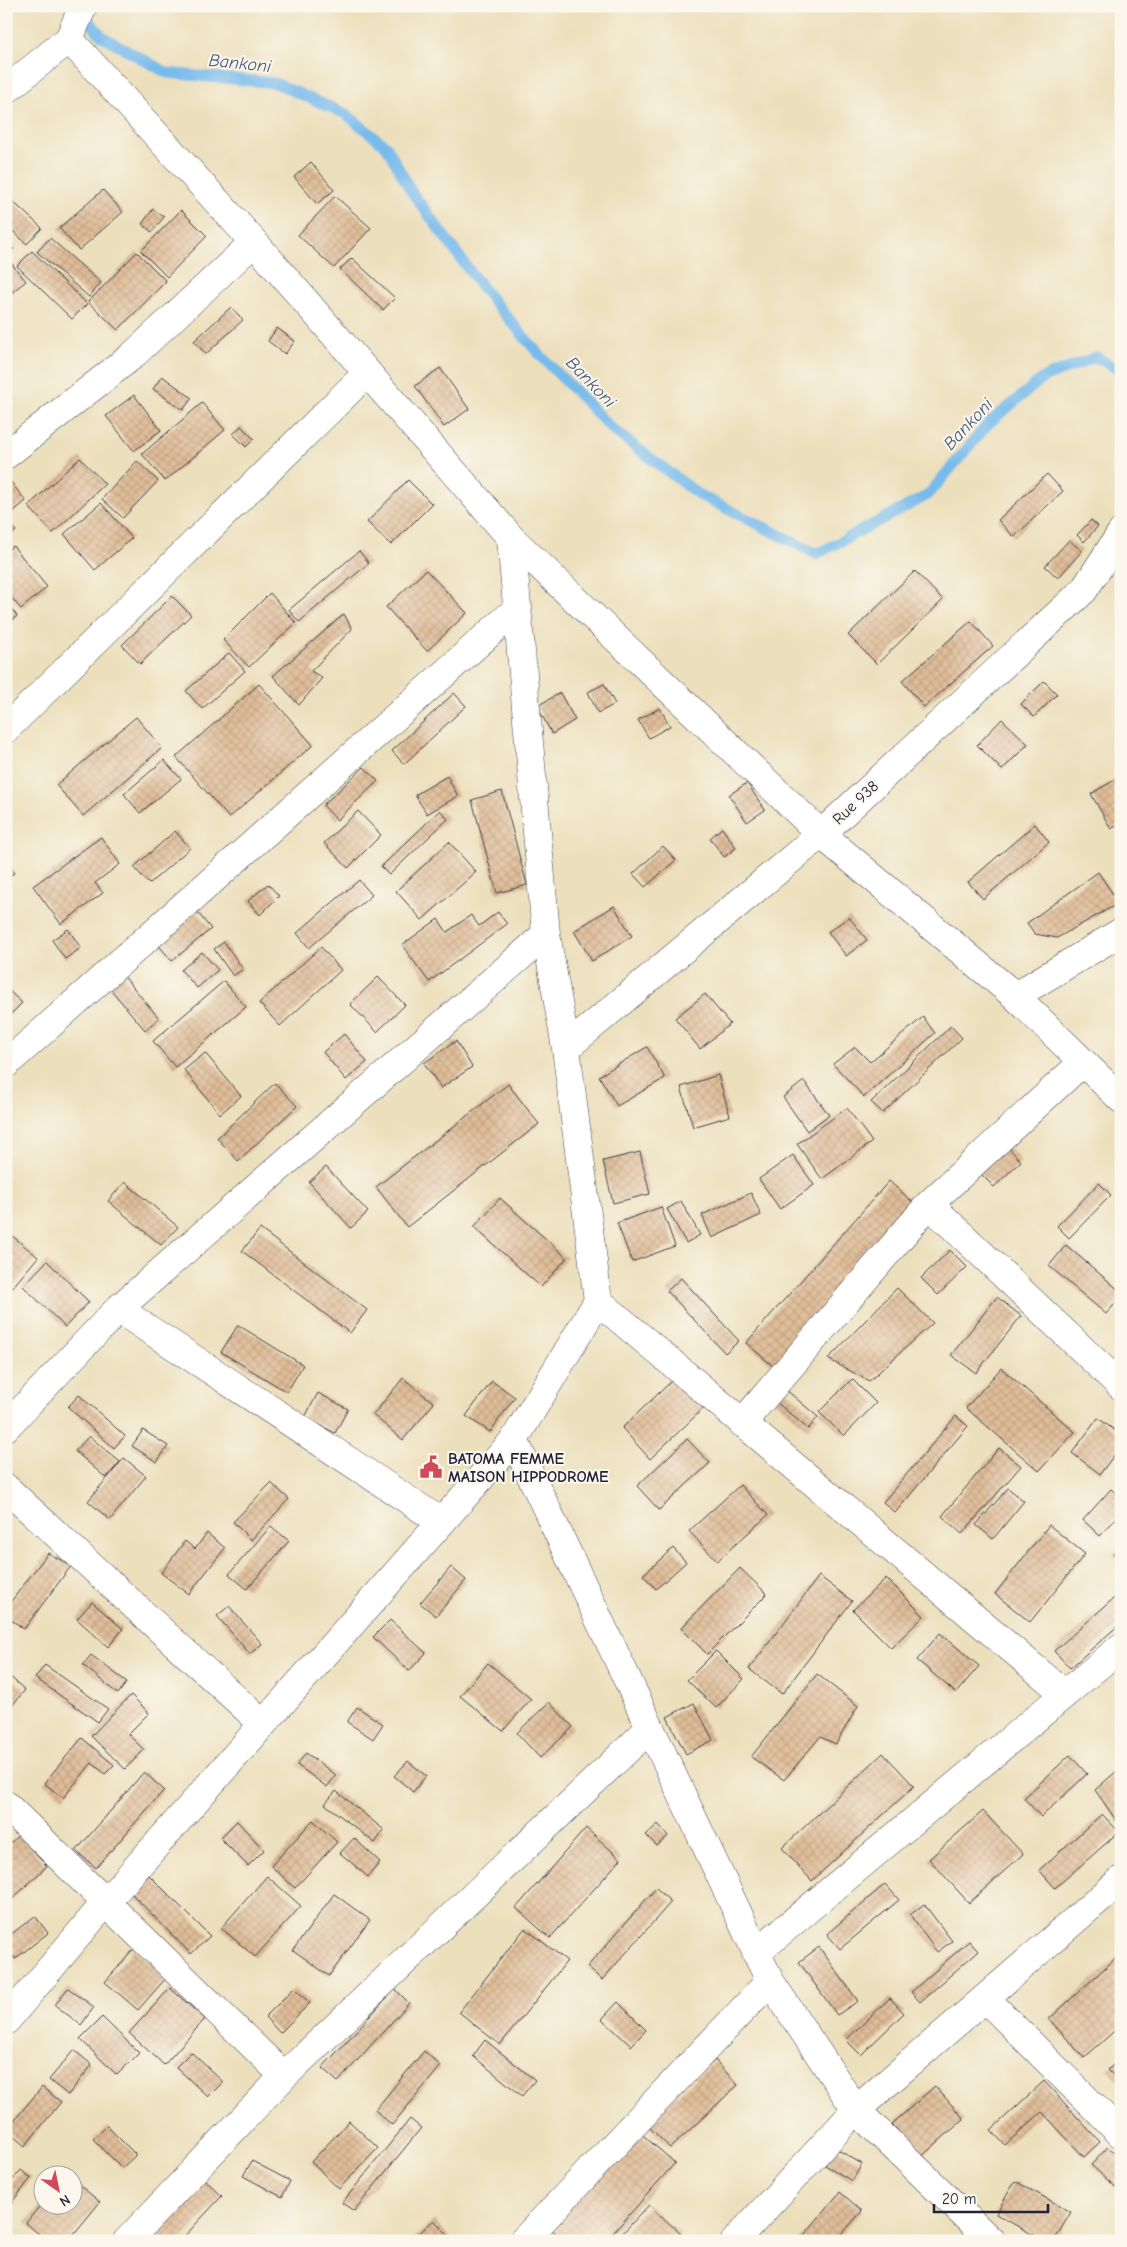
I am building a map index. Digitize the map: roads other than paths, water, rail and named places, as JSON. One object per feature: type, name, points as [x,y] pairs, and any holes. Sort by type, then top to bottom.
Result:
[{"type":"street","points":[[6,90],[69,39],[83,6]]},
{"type":"street","points":[[69,39],[254,242],[512,538],[821,834],[1015,996],[1121,1099]]},
{"type":"street","points":[[6,455],[132,356],[254,242]]},
{"type":"street","points":[[6,729],[367,373]]},
{"type":"street","name":"Rue 938","points":[[566,1048],[821,834],[1084,590],[1121,533]]},
{"type":"street","points":[[6,2021],[106,1902],[440,1521],[514,1440],[598,1301],[566,1048],[546,934],[512,538]]},
{"type":"street","points":[[6,1064],[518,608]]},
{"type":"street","points":[[1015,996],[1121,932]]},
{"type":"street","points":[[6,1427],[118,1309],[546,934]]},
{"type":"street","points":[[742,1422],[929,1204],[1083,1062]]},
{"type":"street","points":[[929,1204],[1121,1386]]},
{"type":"street","points":[[598,1301],[1065,1694]]},
{"type":"street","points":[[118,1309],[440,1521]]},
{"type":"street","points":[[514,1440],[770,1981],[856,2110],[991,2241]]},
{"type":"street","points":[[6,1488],[263,1724]]},
{"type":"street","points":[[756,1953],[1121,1647]]},
{"type":"street","points":[[127,2241],[284,2076],[650,1728]]},
{"type":"street","points":[[6,1804],[284,2076]]},
{"type":"street","points":[[739,2239],[856,2110],[1121,1880]]},
{"type":"street","points":[[523,2241],[770,1981]]},
{"type":"street","points":[[985,1998],[1121,2134]]},
{"type":"waterway","name":"Bankoni","points":[[81,11],[102,36],[167,73],[275,83],[346,114],[387,147],[411,191],[484,290],[538,353],[612,429],[698,494],[817,554],[928,495],[989,423],[1043,378],[1096,357],[1121,371]]},
{"type":"place","name":"BATOMA FEMME MAISON HIPPODROME","points":[[431,1467]]}]
